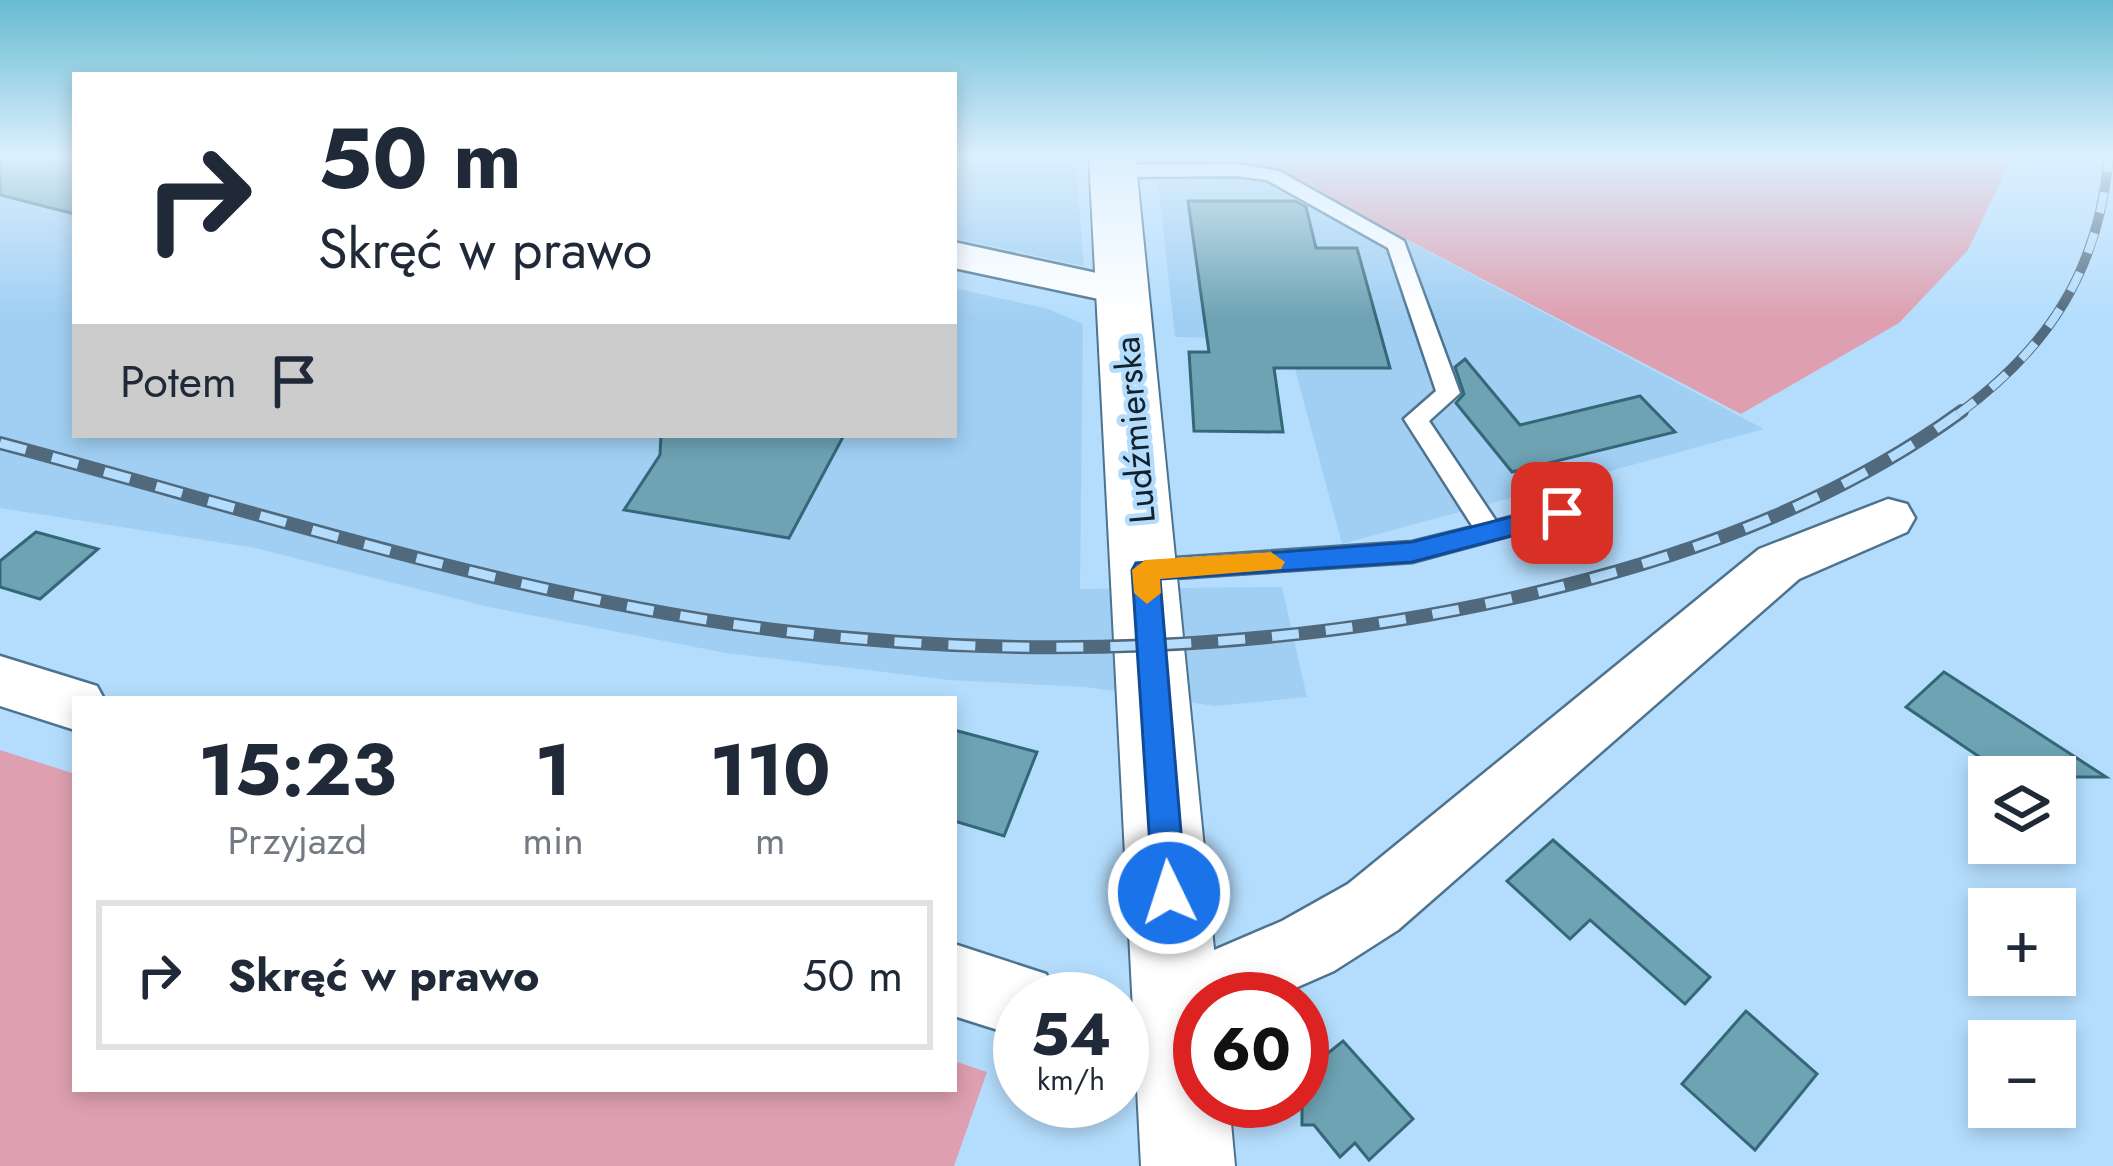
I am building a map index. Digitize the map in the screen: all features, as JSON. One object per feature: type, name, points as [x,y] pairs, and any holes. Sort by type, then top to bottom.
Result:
[{"type":"main road","name":"Ludźmierska","points":[[1116,209],[1145,570],[1160,1035],[1188,1166]]},
{"type":"street","points":[[957,256],[1122,291]]},
{"type":"street","points":[[1160,1035],[1373,908],[1779,564],[1888,518]]},
{"type":"street","points":[[0,681],[72,703]]},
{"type":"street","points":[[957,981],[993,992]]},
{"type":"lane","points":[[1333,209],[1397,245],[1448,393],[1415,418],[1490,532]]},
{"type":"lane","points":[[1145,570],[1412,552],[1562,513]]},
{"type":"shaded area","points":[[0,209],[72,209],[72,438],[957,438],[957,289],[1048,309],[1083,324],[1080,589],[1282,587],[1307,697],[1215,706],[1085,687],[949,680],[726,653],[489,607],[255,548],[0,508]]},
{"type":"shaded area","points":[[957,209],[1079,209],[1084,266],[957,239]]},
{"type":"shaded area","points":[[1161,209],[1348,209],[1764,429],[1342,544],[1287,339],[1175,337]]},
{"type":"shaded area","points":[[1349,209],[1987,209],[1968,250],[1899,323],[1741,414]]},
{"type":"shaded area","points":[[0,750],[72,773],[72,1092],[957,1092],[957,1062],[987,1072],[954,1166],[0,1166]]},
{"type":"building","points":[[1189,209],[1307,209],[1316,248],[1357,248],[1390,368],[1274,368],[1283,432],[1194,431],[1189,352],[1209,352]]},
{"type":"building","points":[[1465,359],[1520,425],[1640,396],[1675,432],[1512,472],[1456,403],[1464,394],[1455,367]]},
{"type":"building","points":[[661,438],[842,438],[789,538],[624,510],[660,455]]},
{"type":"building","points":[[36,532],[98,549],[40,599],[0,587],[0,561]]},
{"type":"building","points":[[1944,672],[2074,756],[1978,756],[1906,707]]},
{"type":"building","points":[[957,731],[1037,752],[1004,836],[957,822]]},
{"type":"building","points":[[2076,758],[2106,777],[2076,777]]},
{"type":"building","points":[[1553,840],[1710,977],[1685,1004],[1590,920],[1570,939],[1507,881]]},
{"type":"building","points":[[1746,1011],[1817,1074],[1755,1150],[1682,1084]]},
{"type":"building","points":[[1343,1041],[1413,1119],[1369,1160],[1355,1143],[1340,1157],[1316,1128],[1329,1128],[1329,1052]]},
{"type":"railway","points":[[1960,412],[2044,333],[2081,269],[2100,209]]},
{"type":"railway","points":[[0,443],[388,550],[585,597],[783,631],[966,646],[1058,647],[1150,645],[1333,630],[1572,584],[1690,549],[1803,503],[1858,476],[1960,412]]},
{"type":"slow traffic","points":[[1147,593],[1145,570],[1271,562]]},
{"type":"route","points":[[1169,893],[1145,570],[1412,552],[1562,513]]}]
